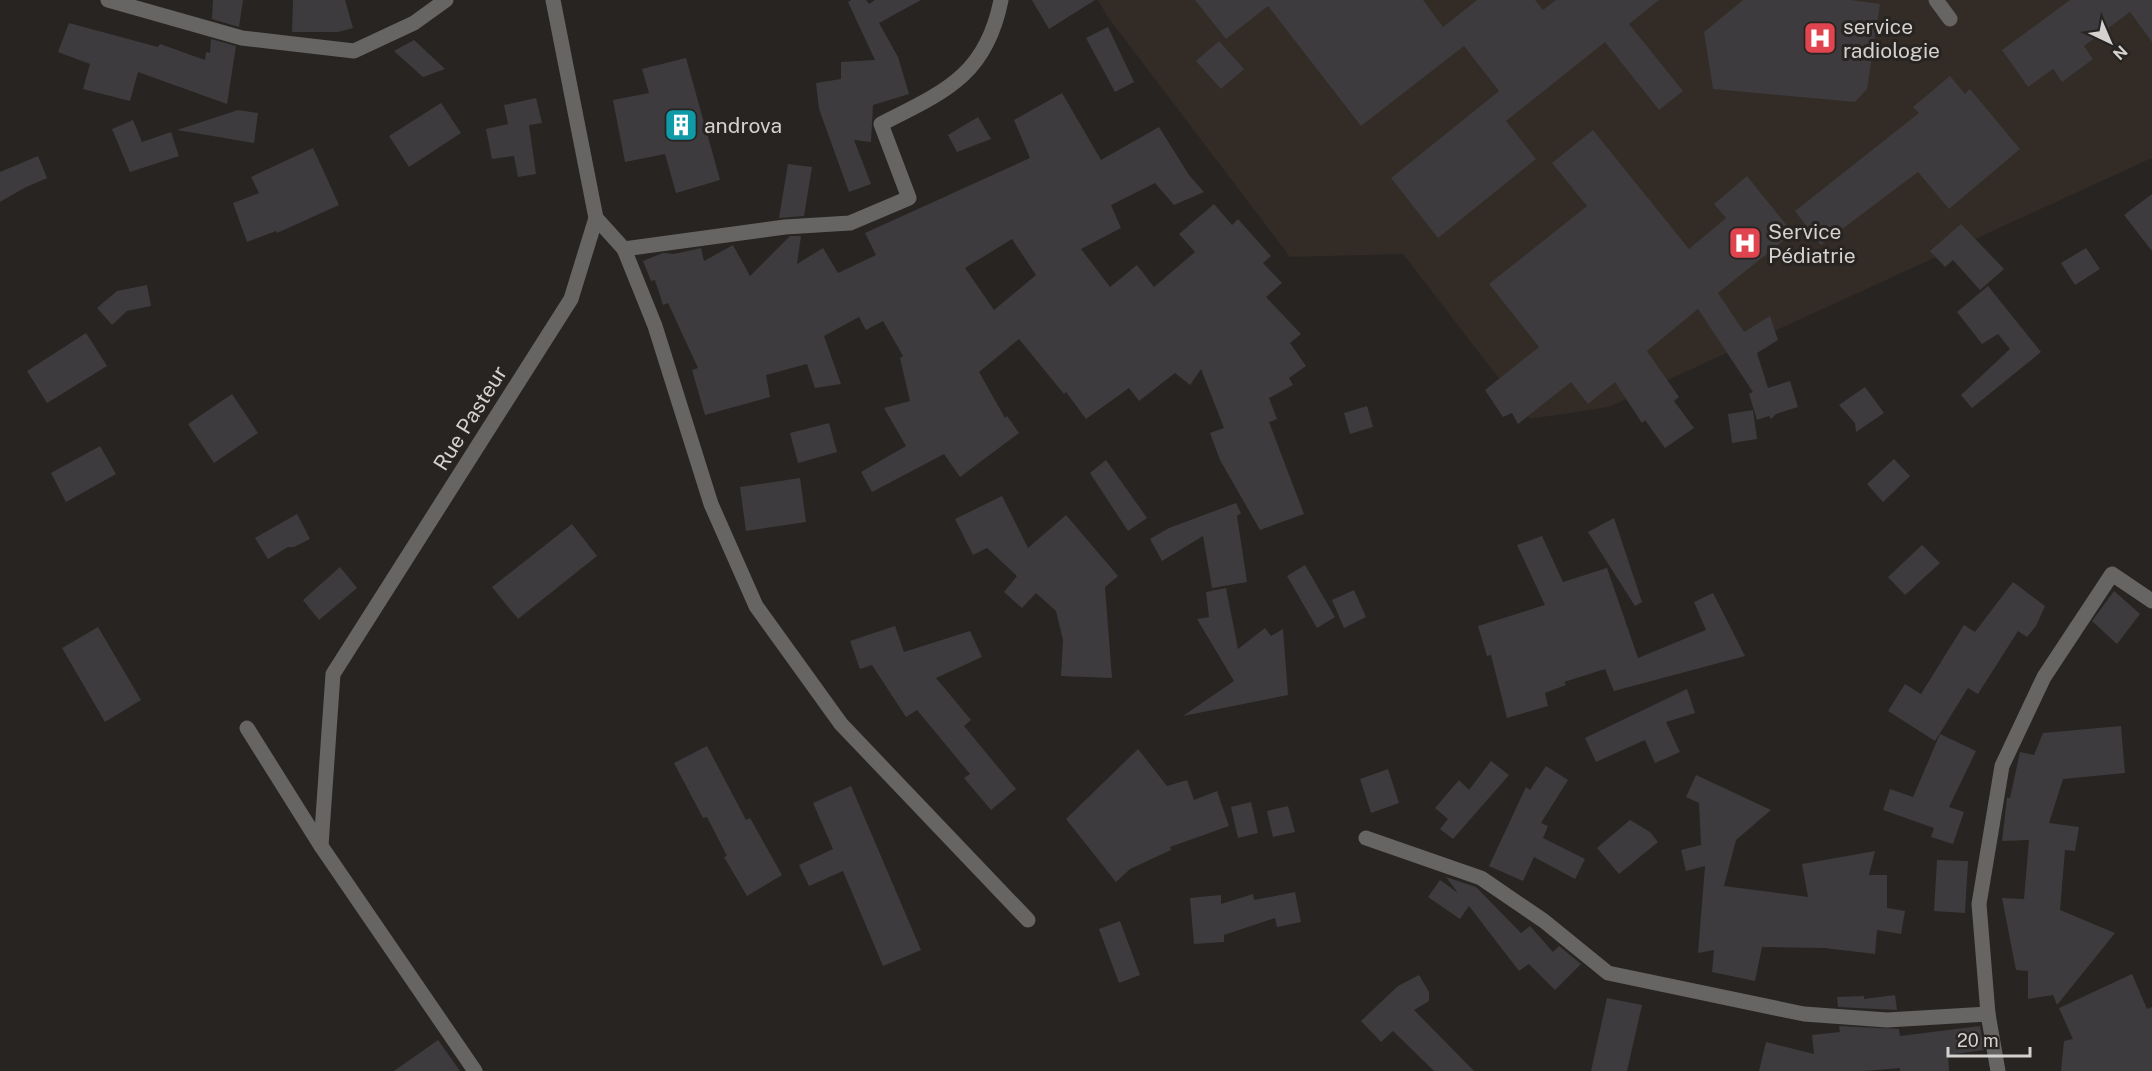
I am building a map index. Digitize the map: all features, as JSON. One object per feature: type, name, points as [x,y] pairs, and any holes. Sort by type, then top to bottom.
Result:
[{"type":"street","points":[[108,0],[242,38],[354,51],[414,22],[446,0]]},
{"type":"street","name":"Rue Pasteur","points":[[321,846],[333,674],[571,299],[596,218],[553,0]]},
{"type":"street","points":[[624,249],[785,227],[850,223],[909,198],[881,124],[945,92],[976,61],[996,27],[1001,0]]},
{"type":"street","points":[[1936,0],[1950,19]]},
{"type":"street","points":[[596,218],[624,249],[656,326],[711,504],[756,606],[841,724],[1028,920]]},
{"type":"street","points":[[1998,1071],[1988,1014],[1979,904],[2002,766],[2044,677],[2112,574],[2152,601]]},
{"type":"street","points":[[247,728],[321,846],[475,1071]]},
{"type":"street","points":[[1366,838],[1481,878],[1544,921],[1608,973],[1804,1014],[1887,1020],[1988,1014]]},
{"type":"shaded area","points":[[1098,0],[2152,0],[2152,158],[1609,407],[1530,419],[1403,254],[1290,257],[1107,16]]},
{"type":"building","points":[[213,0],[243,0],[239,27],[212,19]]},
{"type":"building","points":[[293,0],[345,0],[353,28],[338,32],[292,32]]},
{"type":"building","points":[[866,0],[869,4],[875,0],[921,0],[879,23],[898,57],[909,94],[873,105],[871,142],[854,140],[871,184],[849,192],[819,109],[816,83],[841,79],[841,62],[875,60],[848,2]]},
{"type":"building","points":[[1032,0],[1095,0],[1049,29]]},
{"type":"building","points":[[1195,0],[1423,0],[1443,27],[1477,0],[1535,0],[1543,10],[1556,0],[1659,0],[1629,24],[1683,91],[1659,110],[1605,42],[1506,121],[1536,159],[1438,238],[1391,178],[1499,91],[1464,46],[1361,126],[1268,6],[1226,39]]},
{"type":"building","points":[[1743,0],[1851,0],[1880,4],[1867,89],[1855,102],[1713,89],[1704,32]]},
{"type":"building","points":[[2070,0],[2152,0],[2152,42],[2130,12],[2084,46],[2093,59],[2062,82],[2053,69],[2028,87],[2002,50]]},
{"type":"building","points":[[69,23],[158,47],[160,44],[205,60],[206,52],[210,53],[211,39],[236,46],[227,104],[138,72],[130,101],[83,89],[90,64],[58,52]]},
{"type":"building","points":[[1108,27],[1134,82],[1115,92],[1086,38]]},
{"type":"building","points":[[414,40],[445,69],[423,77],[394,51]]},
{"type":"building","points":[[1219,41],[1244,69],[1221,89],[1196,61]]},
{"type":"building","name":"androva","points":[[686,58],[720,180],[676,193],[665,154],[625,162],[613,100],[649,93],[642,69]]},
{"type":"building","points":[[1950,76],[1965,94],[1970,89],[2020,149],[1949,209],[1918,172],[1821,245],[1795,211],[1919,113],[1913,107]]},
{"type":"building","points":[[1062,93],[1101,160],[1159,127],[1189,175],[1204,192],[1174,205],[1155,183],[1111,205],[1121,228],[1081,249],[1110,287],[1137,265],[1154,287],[1195,252],[1179,234],[1214,204],[1232,225],[1238,219],[1271,256],[1263,263],[1282,283],[1266,297],[1301,334],[1290,343],[1306,366],[1289,378],[1293,385],[1269,398],[1277,419],[1269,422],[1304,514],[1260,530],[1220,460],[1210,433],[1224,428],[1201,369],[1190,385],[1175,373],[1139,401],[1129,388],[1086,419],[1066,392],[1064,394],[1019,339],[979,372],[1005,418],[1007,416],[1019,433],[960,477],[944,454],[872,492],[861,472],[906,446],[884,408],[910,401],[900,358],[903,356],[883,321],[866,330],[859,317],[824,336],[841,384],[815,388],[807,364],[766,375],[770,397],[705,415],[692,370],[698,368],[668,303],[663,305],[655,280],[651,281],[643,261],[663,253],[674,254],[701,248],[704,261],[733,245],[750,276],[790,236],[801,236],[797,264],[823,248],[838,273],[876,255],[865,233],[1030,158],[1014,120]],"holes":[[[1012,239],[1036,275],[994,310],[965,268]]]},
{"type":"building","points":[[536,98],[542,123],[529,125],[536,174],[518,177],[514,156],[492,159],[486,129],[508,124],[504,105]]},
{"type":"building","points":[[441,103],[461,133],[409,167],[389,136]]},
{"type":"building","points":[[238,110],[258,113],[254,143],[177,130]]},
{"type":"building","points":[[978,117],[991,139],[957,152],[948,135]]},
{"type":"building","points":[[133,120],[142,142],[171,132],[179,156],[130,172],[112,129]]},
{"type":"building","points":[[1593,130],[1689,249],[1726,218],[1714,204],[1747,176],[1793,233],[1718,293],[1744,332],[1770,316],[1778,340],[1757,353],[1768,388],[1790,381],[1798,407],[1776,414],[1771,419],[1769,416],[1757,420],[1749,394],[1753,392],[1698,309],[1647,351],[1679,397],[1674,401],[1694,428],[1665,448],[1645,420],[1642,423],[1615,382],[1588,404],[1571,382],[1518,424],[1512,413],[1503,417],[1485,390],[1539,347],[1489,284],[1587,206],[1552,163]]},
{"type":"building","points":[[313,148],[339,205],[277,233],[276,231],[247,242],[233,203],[259,193],[251,177]]},
{"type":"building","points":[[38,156],[47,178],[0,202],[0,172]]},
{"type":"building","points":[[788,164],[812,167],[804,216],[779,218]]},
{"type":"building","points":[[2152,194],[2152,251],[2124,215]]},
{"type":"building","points":[[1961,224],[2004,269],[1980,290],[1953,260],[1945,267],[1930,251]]},
{"type":"building","points":[[2086,248],[2100,269],[2075,285],[2061,263]]},
{"type":"building","points":[[147,285],[151,306],[127,311],[112,325],[97,308],[117,291]]},
{"type":"building","points":[[1988,286],[2041,352],[1972,408],[1961,395],[2010,349],[1998,334],[1982,344],[1957,312]]},
{"type":"building","points":[[86,333],[107,366],[47,403],[27,371]]},
{"type":"building","points":[[1865,387],[1884,413],[1856,432],[1855,423],[1839,405]]},
{"type":"building","points":[[232,394],[258,433],[214,463],[188,424]]},
{"type":"building","points":[[1367,406],[1373,427],[1350,434],[1344,413]]},
{"type":"building","points":[[1753,410],[1757,439],[1732,443],[1728,414]]},
{"type":"building","points":[[829,423],[837,452],[798,463],[790,433]]},
{"type":"building","points":[[100,446],[116,474],[66,502],[51,473]]},
{"type":"building","points":[[1894,459],[1910,476],[1883,502],[1867,484]]},
{"type":"building","points":[[1106,460],[1147,518],[1128,531],[1090,473]]},
{"type":"building","points":[[800,478],[806,522],[746,531],[740,487]]},
{"type":"building","points":[[1002,496],[1028,548],[1066,515],[1118,576],[1105,587],[1112,678],[1061,676],[1063,640],[1056,611],[1036,593],[1022,608],[1004,592],[1017,576],[987,548],[973,555],[955,519]]},
{"type":"building","points":[[1236,503],[1241,513],[1237,516],[1247,582],[1212,588],[1203,536],[1162,561],[1150,539],[1169,528]]},
{"type":"building","points":[[297,514],[310,539],[294,547],[288,547],[268,559],[255,538]]},
{"type":"building","points":[[1614,518],[1642,602],[1635,606],[1588,532]]},
{"type":"building","points":[[572,524],[597,556],[518,619],[492,587]]},
{"type":"building","points":[[1542,536],[1563,582],[1607,568],[1638,658],[1706,630],[1694,602],[1713,593],[1745,656],[1614,691],[1605,669],[1564,682],[1566,685],[1545,693],[1548,706],[1507,718],[1491,655],[1487,656],[1478,626],[1545,605],[1517,545]]},
{"type":"building","points":[[1922,545],[1940,563],[1905,595],[1888,577]]},
{"type":"building","points":[[1305,565],[1335,617],[1317,628],[1287,576]]},
{"type":"building","points":[[340,567],[357,588],[319,620],[303,600]]},
{"type":"building","points":[[2013,582],[2045,606],[2036,626],[2027,637],[2018,631],[1978,694],[1968,688],[1935,741],[1888,711],[1905,684],[1921,694],[1964,625],[1975,632]]},
{"type":"building","points":[[1226,588],[1238,649],[1265,628],[1271,636],[1283,629],[1288,695],[1183,716],[1234,681],[1197,619],[1209,617],[1206,592]]},
{"type":"building","points":[[1354,590],[1366,617],[1344,628],[1332,600]]},
{"type":"building","points":[[2114,591],[2140,614],[2117,644],[2092,621]]},
{"type":"building","points":[[895,626],[904,652],[970,631],[982,657],[936,678],[971,720],[964,726],[1016,789],[991,810],[964,778],[970,774],[917,710],[906,717],[872,665],[860,669],[850,641]]},
{"type":"building","points":[[98,627],[141,700],[105,722],[62,648]]},
{"type":"building","points":[[1687,689],[1695,713],[1666,722],[1680,752],[1655,763],[1645,740],[1596,762],[1585,738]]},
{"type":"building","points":[[2121,726],[2125,773],[2063,779],[2049,823],[2079,827],[2075,851],[2065,850],[2060,910],[2115,933],[2057,1005],[2053,995],[2028,999],[2028,971],[2016,970],[2002,898],[2024,899],[2029,840],[2002,841],[2007,798],[2010,798],[2020,752],[2034,755],[2043,733]]},
{"type":"building","points":[[1940,734],[1976,751],[1949,807],[1964,812],[1953,844],[1931,837],[1934,828],[1883,810],[1890,789],[1913,797]]},
{"type":"building","points":[[707,746],[746,820],[750,818],[782,875],[747,896],[724,857],[727,856],[707,817],[703,818],[674,763]]},
{"type":"building","points":[[1138,749],[1167,786],[1187,780],[1194,800],[1217,791],[1229,826],[1170,847],[1171,850],[1130,869],[1116,882],[1066,819]]},
{"type":"building","points":[[1491,761],[1509,775],[1453,839],[1440,829],[1448,819],[1435,808],[1459,780],[1469,790]]},
{"type":"building","points":[[1546,766],[1568,780],[1541,823],[1548,826],[1543,838],[1585,859],[1575,879],[1534,857],[1523,881],[1489,866],[1526,787],[1530,790]]},
{"type":"building","points":[[1388,769],[1399,803],[1371,813],[1360,779]]},
{"type":"building","points":[[1696,775],[1771,810],[1736,840],[1724,886],[1808,897],[1802,864],[1875,851],[1869,875],[1887,875],[1887,908],[1905,911],[1901,934],[1877,930],[1875,954],[1825,948],[1762,947],[1755,981],[1712,972],[1714,950],[1698,953],[1705,866],[1686,871],[1681,850],[1701,845],[1699,803],[1686,797]]},
{"type":"building","points":[[851,786],[921,950],[883,966],[843,871],[809,886],[799,865],[833,849],[813,803]]},
{"type":"building","points":[[1251,802],[1258,833],[1238,838],[1231,807]]},
{"type":"building","points":[[1288,806],[1295,832],[1273,837],[1267,811]]},
{"type":"building","points":[[1630,820],[1650,832],[1658,842],[1619,874],[1597,848]]},
{"type":"building","points":[[1937,860],[1968,861],[1965,913],[1934,911]]},
{"type":"building","points":[[1446,877],[1476,887],[1521,933],[1530,926],[1553,952],[1559,946],[1581,964],[1555,990],[1529,964],[1519,971],[1469,906],[1460,919],[1428,897],[1440,880],[1458,893]]},
{"type":"building","points":[[1295,892],[1301,922],[1277,927],[1275,918],[1224,935],[1224,942],[1194,944],[1190,898],[1221,895],[1221,904],[1253,894],[1254,900]]},
{"type":"building","points":[[1120,921],[1140,975],[1119,983],[1099,929]]},
{"type":"building","points":[[2132,974],[2147,1009],[2152,1007],[2152,1071],[2061,1071],[2064,1041],[2073,1039],[2059,1008]]},
{"type":"building","points":[[1419,975],[1429,992],[1429,1001],[1414,1010],[1474,1071],[1434,1071],[1393,1031],[1381,1042],[1361,1021],[1398,986]]},
{"type":"building","points":[[1895,995],[1897,1010],[1838,1007],[1837,997],[1864,996],[1864,999]]},
{"type":"building","points":[[1607,998],[1642,1005],[1627,1071],[1591,1071]]},
{"type":"building","points":[[1839,1026],[1899,1029],[1900,1036],[1980,1026],[1984,1050],[1948,1055],[1949,1071],[1900,1071],[1900,1068],[1865,1071],[1759,1071],[1766,1042],[1814,1054],[1812,1035],[1840,1032]]},
{"type":"building","points":[[438,1040],[460,1071],[394,1071]]},
{"type":"place","name":"service radiologie","points":[[1820,38]]},
{"type":"place","name":"androva","points":[[681,125]]},
{"type":"place","name":"Service Pédiatrie","points":[[1745,243]]}]
